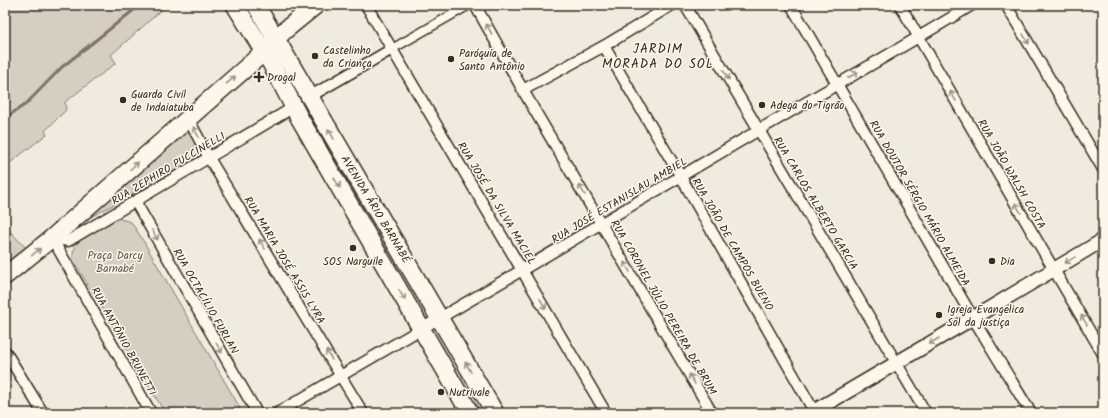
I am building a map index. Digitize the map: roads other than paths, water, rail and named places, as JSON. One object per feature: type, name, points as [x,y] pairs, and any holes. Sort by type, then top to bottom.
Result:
[{"type":"main road","name":"AVENIDA ÁRIO BARNABÉ","points":[[235,5],[270,45],[309,97],[440,317],[495,413]]},
{"type":"main road","name":"AVENIDA ÁRIO BARNABÉ","points":[[256,5],[294,107],[470,413]]},
{"type":"main road","points":[[5,276],[52,238],[316,5]]},
{"type":"street","name":"RUA JOSÉ DA SILVA MACIEL","points":[[366,5],[606,413]]},
{"type":"street","points":[[309,97],[469,5]]},
{"type":"street","name":"RUA CORONEL JÚLIO PEREIRA DE BRUM","points":[[475,5],[712,413]]},
{"type":"street","points":[[523,90],[604,46],[672,5]]},
{"type":"street","name":"RUA CARLOS ALBERTO GARCIA","points":[[685,5],[926,413]]},
{"type":"street","name":"RUA DOUTOR SÉRGIO MÁRIO ALMEIDA","points":[[791,5],[973,318],[1031,413]]},
{"type":"street","name":"RUA JOÃO WALSH COSTA","points":[[900,5],[1103,354]]},
{"type":"street","name":"RUA JOSÉ ESTANISLAU AMBIEL","points":[[277,413],[440,317],[523,271],[919,38],[972,5]]},
{"type":"street","points":[[1006,5],[1103,169]]},
{"type":"street","name":"RUA JOÃO DE CAMPOS BUENO","points":[[604,46],[681,177],[813,412]]},
{"type":"street","name":"RUA ZEPHIRO PUCCINELLI","points":[[52,238],[68,241],[294,107]]},
{"type":"street","name":"RUA MARIA JOSÉ ASSIS LYRA","points":[[188,118],[209,158],[363,413]]},
{"type":"street","name":"RUA OCTACÍLIO FURLAN","points":[[135,202],[257,413]]},
{"type":"street","name":"RUA ANTÔNIO BRUNETTI","points":[[52,238],[151,413]]},
{"type":"street","points":[[813,412],[1103,240]]},
{"type":"street","points":[[5,351],[42,413]]},
{"type":"waterway","points":[[5,118],[26,104],[62,67],[140,5]]},
{"type":"place","name":"Castelinho da Criança","points":[[315,56]]},
{"type":"place","name":"Paróquia de Santo Antônio","points":[[451,59]]},
{"type":"place","name":"Drogal","points":[[259,77]]},
{"type":"place","name":"Guarda Civil de Indaiatuba","points":[[123,100]]},
{"type":"place","name":"Adega do Tigrão","points":[[762,105]]},
{"type":"place","name":"SOS Narguile","points":[[353,248]]},
{"type":"place","name":"Dia","points":[[992,261]]},
{"type":"place","name":"Igreja Evangelica Sol da justiça","points":[[939,315]]},
{"type":"place","name":"Nutrivale","points":[[441,392]]},
{"type":"district","name":"JARDIM MORADA DO SOL","points":[[658,56]]},
{"type":"park label","name":"Praça Darcy Barnabé","points":[[115,261]]}]
